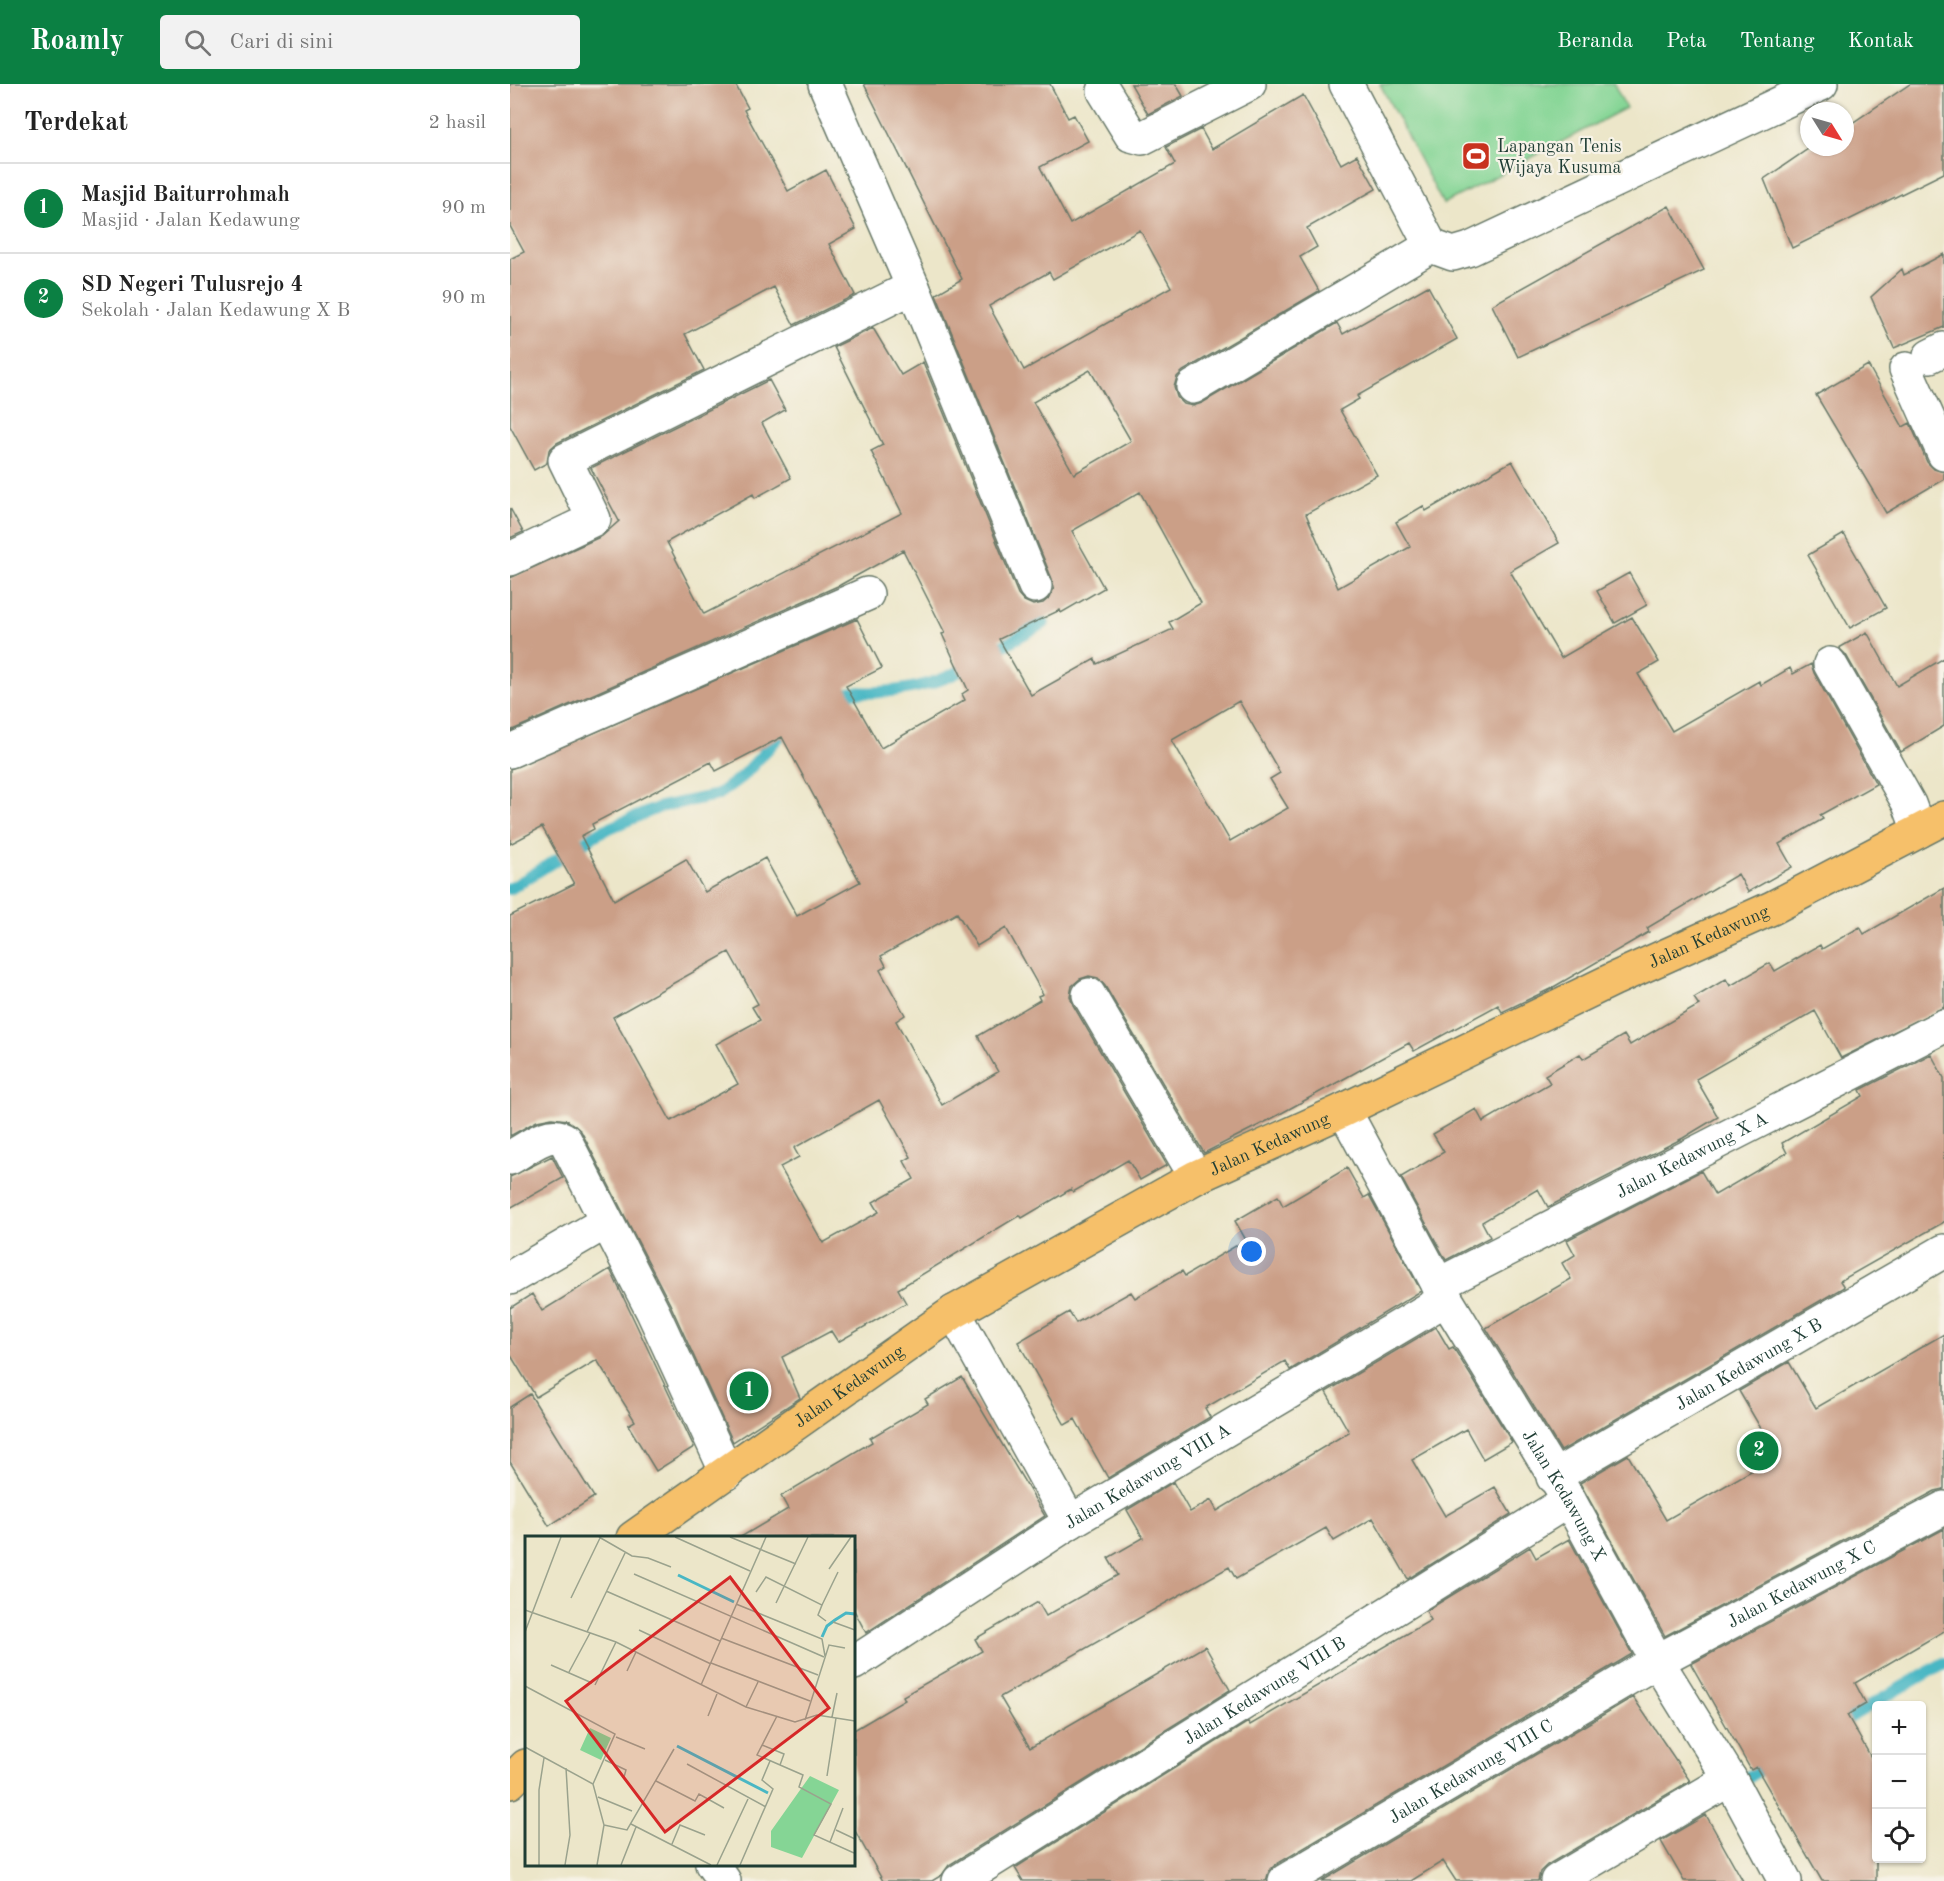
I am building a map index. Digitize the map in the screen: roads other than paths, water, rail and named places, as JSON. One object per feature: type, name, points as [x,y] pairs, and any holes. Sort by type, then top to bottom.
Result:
[{"type":"main road","name":"Jalan Kedawung","points":[[636,1536],[954,1312],[1196,1177],[1344,1110],[1614,979],[1772,908],[1932,825]]},
{"type":"main road","points":[[510,1782],[525,1767]]},
{"type":"street","points":[[825,84],[913,287],[1035,586]]},
{"type":"street","points":[[1104,91],[1131,135],[1142,138],[1249,84]]},
{"type":"street","points":[[1346,84],[1438,249],[1453,254],[1470,249],[1821,84]]},
{"type":"street","points":[[1193,387],[1438,249]]},
{"type":"street","points":[[510,559],[594,519],[565,460],[913,287]]},
{"type":"street","points":[[1927,358],[1944,454]]},
{"type":"street","points":[[510,751],[867,594]]},
{"type":"street","points":[[1830,664],[1909,804],[1932,825]]},
{"type":"street","points":[[1089,995],[1196,1177]]},
{"type":"street","name":"Jalan Kedawung X A","points":[[1442,1292],[1944,1026]]},
{"type":"street","name":"Jalan Kedawung X","points":[[1344,1110],[1442,1292],[1561,1489],[1657,1661],[1730,1779],[1785,1881]]},
{"type":"street","points":[[510,1158],[551,1135],[559,1135],[565,1140],[653,1312],[727,1473]]},
{"type":"street","points":[[510,1278],[606,1222]]},
{"type":"street","name":"Jalan Kedawung X B","points":[[1561,1489],[1944,1251]]},
{"type":"street","name":"Jalan Kedawung VIII A","points":[[855,1662],[1070,1522],[1442,1292]]},
{"type":"street","points":[[954,1312],[1070,1522]]},
{"type":"street","name":"Jalan Kedawung VIII B","points":[[959,1881],[1561,1489]]},
{"type":"street","name":"Jalan Kedawung X C","points":[[1657,1661],[1944,1508]]},
{"type":"street","name":"Jalan Kedawung VIII C","points":[[1285,1881],[1657,1661]]},
{"type":"street","points":[[1557,1881],[1730,1779]]},
{"type":"street","points":[[713,1866],[724,1881]]},
{"type":"waterway","points":[[990,653],[1044,623]]},
{"type":"waterway","points":[[835,697],[853,692],[892,691],[916,687],[950,676],[972,664]]},
{"type":"waterway","points":[[510,889],[602,831],[660,807],[717,795],[744,775],[786,729]]},
{"type":"waterway","points":[[1836,1725],[1944,1663]]},
{"type":"waterway","points":[[1746,1778],[1772,1763]]},
{"type":"place","name":"Lapangan Tenis Wijaya Kusuma","points":[[1476,156]]},
{"type":"place","name":"Masjid Baiturrohmah","points":[[749,1391]]},
{"type":"place","name":"SD Negeri Tulusrejo 4","points":[[1759,1451]]}]
